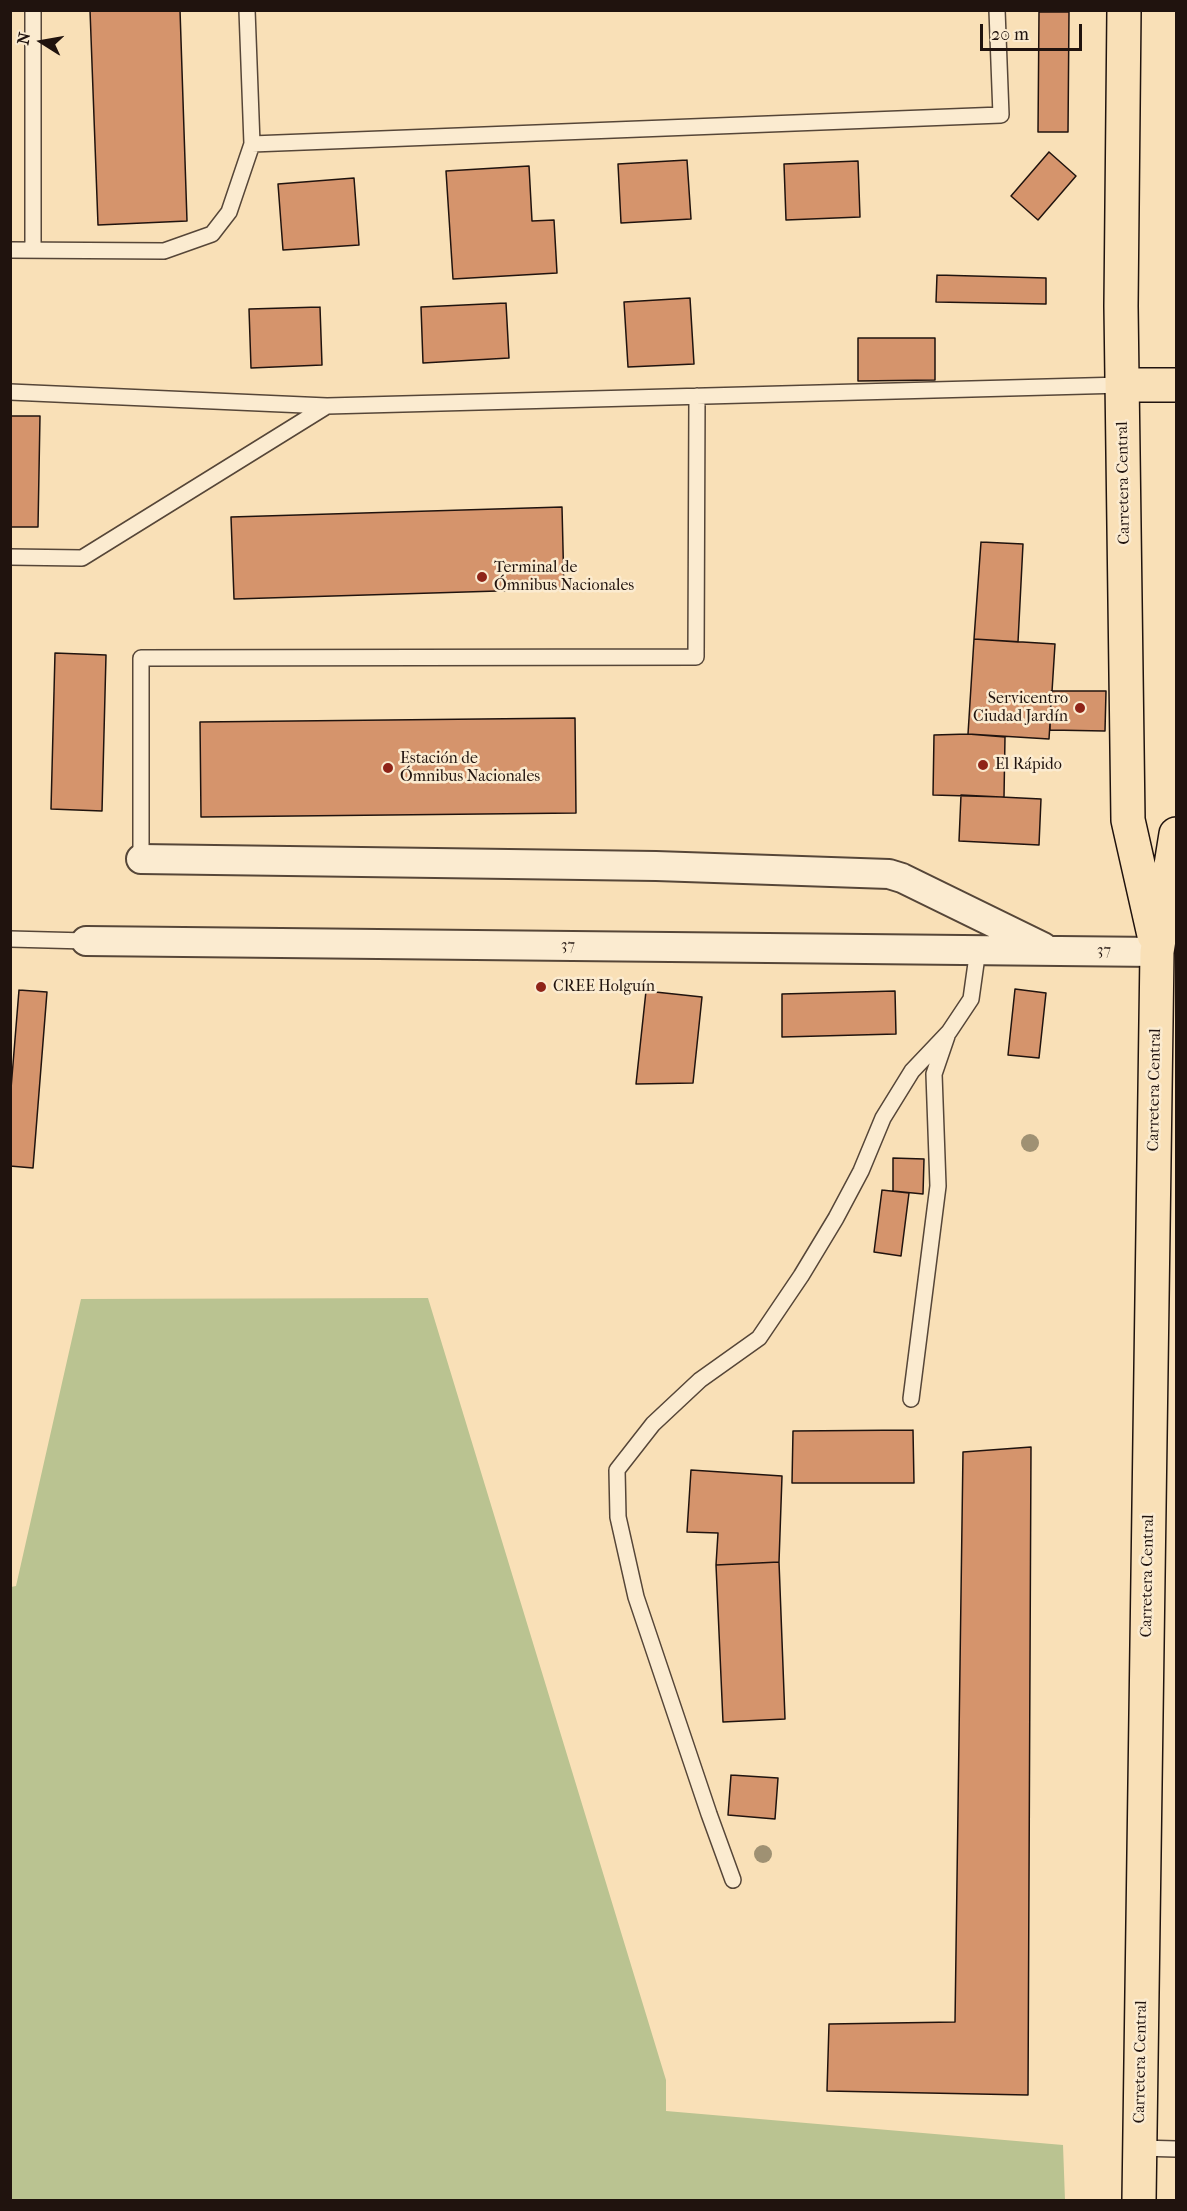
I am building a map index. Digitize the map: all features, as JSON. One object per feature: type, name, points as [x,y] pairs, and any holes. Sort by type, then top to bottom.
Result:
[{"type":"main road","name":"Carretera Central","points":[[1124,10],[1121,300],[1128,820],[1157,952]]},
{"type":"main road","points":[[1123,385],[1176,385]]},
{"type":"main road","name":"Carretera Central","points":[[1139,2200],[1157,952],[1176,834]]},
{"type":"main road","points":[[1155,1124],[1176,1090]]},
{"type":"street","name":"37","points":[[141,859],[656,866],[889,874],[902,878],[1050,950]]},
{"type":"street","name":"37","points":[[86,941],[1157,952]]},
{"type":"lane","points":[[33,10],[33,250]]},
{"type":"lane","points":[[10,250],[164,251],[212,234],[230,212],[252,144],[247,10]]},
{"type":"lane","points":[[252,144],[1001,115],[997,10]]},
{"type":"lane","points":[[10,392],[327,406],[1123,385]]},
{"type":"lane","points":[[141,859],[141,658],[696,657],[697,396]]},
{"type":"lane","points":[[10,557],[82,558],[327,406]]},
{"type":"lane","points":[[10,939],[86,941]]},
{"type":"lane","points":[[733,1880],[636,1597],[618,1517],[617,1470],[653,1424],[700,1380],[759,1338],[801,1276],[836,1218],[861,1171],[883,1118],[912,1071],[949,1032],[971,999],[978,950]]},
{"type":"lane","points":[[911,1398],[938,1186],[934,1074],[949,1032]]},
{"type":"lane","points":[[1140,2148],[1176,2149]]},
{"type":"green space","points":[[428,1298],[666,2080],[666,2111],[1063,2145],[1065,2200],[11,2200],[11,1587],[16,1586],[81,1299]]},
{"type":"building","points":[[90,10],[180,10],[187,221],[98,225]]},
{"type":"building","points":[[1039,12],[1069,12],[1068,132],[1038,132]]},
{"type":"building","points":[[1049,152],[1076,176],[1038,220],[1011,196]]},
{"type":"building","points":[[687,160],[691,219],[621,223],[618,164]]},
{"type":"building","points":[[858,161],[860,217],[786,220],[784,164]]},
{"type":"building","points":[[529,166],[532,221],[554,220],[557,273],[453,279],[446,171]]},
{"type":"building","points":[[354,178],[359,245],[283,250],[278,184]]},
{"type":"building","points":[[937,275],[1046,278],[1046,304],[936,302]]},
{"type":"building","points":[[690,298],[694,364],[628,367],[624,302]]},
{"type":"building","points":[[506,303],[509,358],[423,363],[421,307]]},
{"type":"building","points":[[320,307],[322,365],[251,368],[249,309]]},
{"type":"building","points":[[858,338],[935,338],[935,380],[858,381]]},
{"type":"building","points":[[10,416],[40,416],[38,527],[10,527]]},
{"type":"building","points":[[562,507],[564,589],[234,599],[231,517]]},
{"type":"building","points":[[981,542],[1023,544],[1018,642],[974,639]]},
{"type":"building","points":[[974,639],[1055,644],[1049,739],[968,734]]},
{"type":"building","points":[[55,653],[106,655],[102,811],[51,809]]},
{"type":"building","points":[[1051,691],[1106,691],[1105,731],[1050,730]]},
{"type":"building","name":"Estación de Ómnibus Nacionales","points":[[575,718],[576,813],[201,817],[200,722]]},
{"type":"building","points":[[968,734],[1005,737],[1004,797],[933,795],[934,735]]},
{"type":"building","points":[[961,795],[1041,799],[1039,845],[959,841]]},
{"type":"building","points":[[1015,989],[1046,993],[1039,1058],[1008,1055]]},
{"type":"building","points":[[19,990],[47,992],[33,1168],[10,1166],[10,1101]]},
{"type":"building","points":[[646,991],[702,997],[693,1083],[636,1084]]},
{"type":"building","points":[[895,991],[896,1034],[782,1037],[782,994]]},
{"type":"building","points":[[893,1158],[924,1159],[923,1194],[893,1191]]},
{"type":"building","points":[[882,1190],[909,1193],[901,1256],[874,1252]]},
{"type":"building","points":[[913,1430],[914,1483],[792,1483],[793,1431]]},
{"type":"building","points":[[1031,1447],[1028,2095],[827,2091],[829,2024],[955,2022],[963,1452]]},
{"type":"building","points":[[691,1470],[782,1476],[779,1562],[716,1565],[718,1533],[687,1532]]},
{"type":"building","points":[[779,1562],[785,1719],[723,1722],[716,1565]]},
{"type":"building","points":[[731,1775],[778,1778],[775,1819],[728,1815]]},
{"type":"place","name":"Terminal de Ómnibus Nacionales","points":[[482,577]]},
{"type":"place","name":"Servicentro Ciudad Jardín","points":[[1080,708]]},
{"type":"place","name":"El Rápido","points":[[983,765]]},
{"type":"place","name":"Estación de Ómnibus Nacionales","points":[[388,768]]},
{"type":"place","name":"CREE Holguín","points":[[541,987]]}]
